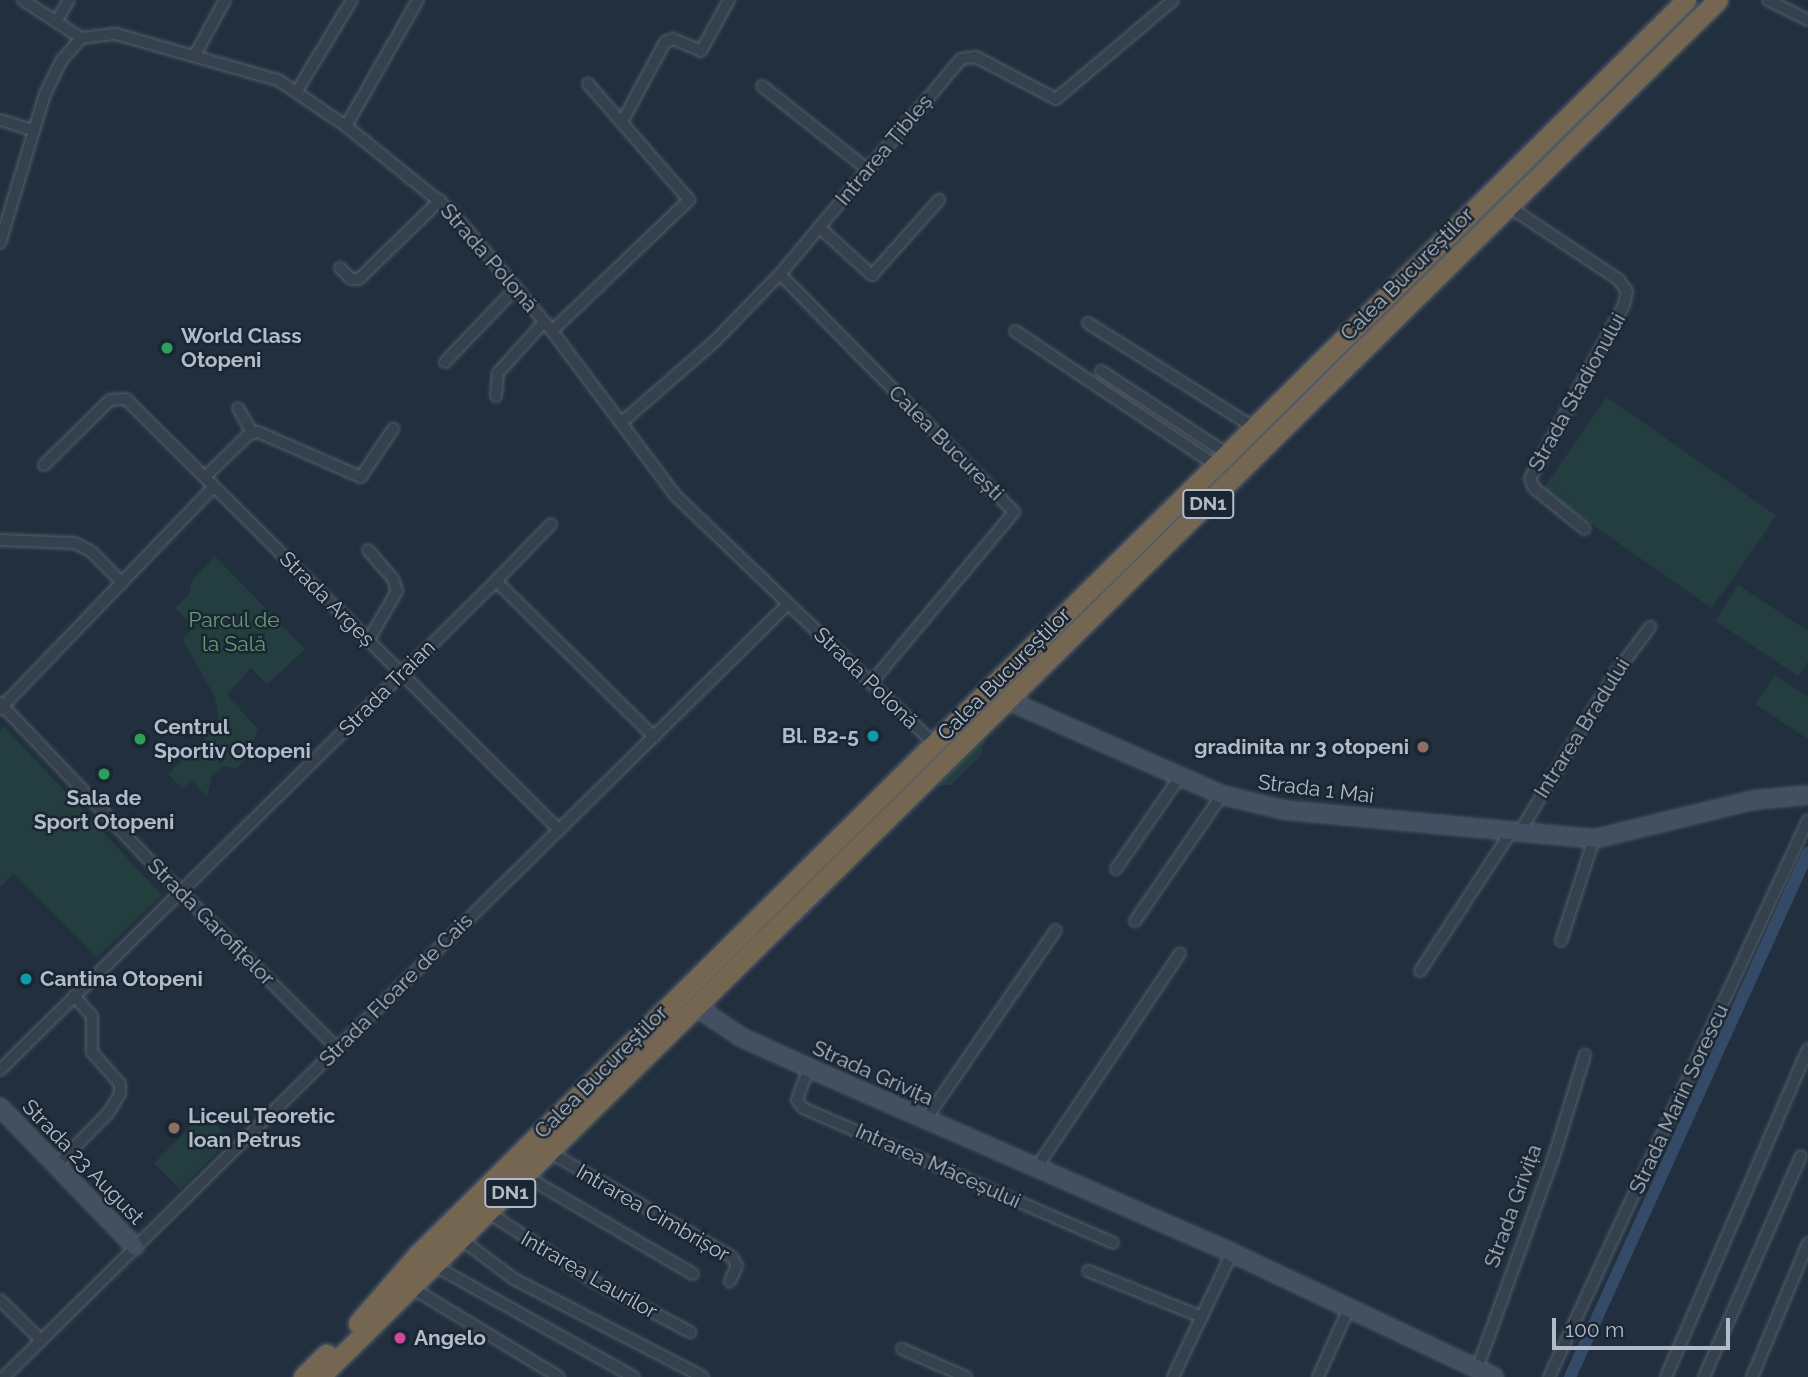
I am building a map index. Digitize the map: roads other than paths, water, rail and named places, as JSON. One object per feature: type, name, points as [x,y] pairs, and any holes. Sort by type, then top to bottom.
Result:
[{"type":"highway","name":"Calea Bucureștilor","points":[[303,1377],[373,1308],[418,1254],[936,745],[1686,0]]},
{"type":"highway","name":"Calea Bucureștilor","points":[[320,1377],[527,1177],[1718,0]]},
{"type":"street","points":[[0,243],[33,130],[56,69],[81,38],[23,0]]},
{"type":"street","points":[[57,20],[68,0]]},
{"type":"street","points":[[196,53],[225,0]]},
{"type":"street","points":[[297,91],[352,0]]},
{"type":"street","points":[[346,126],[418,0]]},
{"type":"street","points":[[622,122],[665,42],[673,38],[701,51],[729,0]]},
{"type":"street","name":"Intrarea Țibleș","points":[[621,423],[714,342],[780,274],[967,55],[1056,99],[1173,0]]},
{"type":"street","points":[[1768,0],[1808,20]]},
{"type":"street","name":"Strada Polonă","points":[[81,38],[116,34],[261,72],[297,91],[346,126],[440,200],[548,327],[683,504],[936,745]]},
{"type":"street","points":[[496,396],[498,373],[689,200],[588,84]]},
{"type":"street","points":[[762,86],[867,169]]},
{"type":"street","points":[[0,120],[33,130]]},
{"type":"street","points":[[340,268],[351,279],[359,279],[440,200]]},
{"type":"street","points":[[819,227],[872,275],[939,200]]},
{"type":"street","name":"Strada Stadionului","points":[[1508,206],[1618,279],[1627,291],[1624,305],[1530,479],[1534,488],[1585,530]]},
{"type":"street","name":"Calea București","points":[[780,274],[1014,512],[871,683]]},
{"type":"street","points":[[445,362],[516,288]]},
{"type":"street","points":[[1088,323],[1255,428]]},
{"type":"street","points":[[1015,331],[1223,460]]},
{"type":"street","points":[[1101,371],[1223,460]]},
{"type":"street","name":"Strada Argeș","points":[[44,465],[104,405],[121,397],[205,477],[559,830]]},
{"type":"street","points":[[238,408],[252,432]]},
{"type":"street","points":[[205,477],[252,432],[265,433],[360,477],[393,429]]},
{"type":"street","points":[[1,706],[214,486]]},
{"type":"street","name":"Strada Traian","points":[[0,1070],[182,894],[551,524]]},
{"type":"street","points":[[0,540],[75,543],[92,552],[122,583]]},
{"type":"street","points":[[368,550],[393,579],[397,591],[368,641]]},
{"type":"street","points":[[496,581],[654,737]]},
{"type":"street","name":"Strada Floare de Cais","points":[[5,1377],[788,604]]},
{"type":"street","name":"Intrarea Bradului","points":[[1515,832],[1615,674],[1650,627]]},
{"type":"street","name":"Strada 1 Mai","points":[[1009,701],[1179,778],[1222,795],[1284,810],[1594,839],[1754,800],[1808,795]]},
{"type":"street","name":"Strada Garofițelor","points":[[1,706],[182,894],[337,1048]]},
{"type":"street","points":[[1116,869],[1179,778]]},
{"type":"street","points":[[1135,921],[1222,795]]},
{"type":"street","name":"Strada Marin Sorescu","points":[[1549,1377],[1808,820]]},
{"type":"street","points":[[1420,971],[1515,832]]},
{"type":"street","points":[[1561,940],[1594,839]]},
{"type":"street","points":[[926,1119],[1055,930]]},
{"type":"street","points":[[1037,1167],[1180,953]]},
{"type":"street","points":[[57,1166],[109,1112],[120,1094],[120,1084],[92,1052],[92,1016],[74,996]]},
{"type":"street","name":"Strada Grivița","points":[[698,1008],[741,1037],[1232,1253],[1494,1377]]},
{"type":"street","points":[[1666,1377],[1808,1049]]},
{"type":"street","name":"Strada Grivița","points":[[1477,1369],[1554,1156],[1585,1055]]},
{"type":"street","name":"Intrarea Măceșului","points":[[809,1068],[797,1100],[803,1108],[1113,1243]]},
{"type":"street","name":"Strada 23 August","points":[[0,1107],[135,1247]]},
{"type":"street","name":"Intrarea Cimbrișor","points":[[551,1153],[732,1257],[737,1266],[730,1281]]},
{"type":"street","points":[[1704,1377],[1801,1156]]},
{"type":"street","points":[[527,1177],[693,1274]]},
{"type":"street","name":"Intrarea Laurilor","points":[[489,1213],[593,1281],[690,1332]]},
{"type":"street","points":[[462,1240],[514,1279],[703,1377]]},
{"type":"street","points":[[1752,1377],[1808,1243]]},
{"type":"street","points":[[1173,1377],[1232,1253]]},
{"type":"street","points":[[435,1266],[634,1377]]},
{"type":"street","points":[[1088,1271],[1202,1317]]},
{"type":"street","points":[[412,1289],[559,1377]]},
{"type":"street","points":[[0,1300],[41,1340]]},
{"type":"street","points":[[1318,1377],[1349,1308]]},
{"type":"street","points":[[902,1349],[966,1377]]},
{"type":"waterway","points":[[1570,1377],[1808,853]]},
{"type":"place","name":"World Class Otopeni","points":[[167,348]]},
{"type":"place","name":"Bl. B2-5","points":[[873,736]]},
{"type":"place","name":"Centrul Sportiv Otopeni","points":[[140,739]]},
{"type":"place","name":"gradinita nr 3 otopeni","points":[[1423,747]]},
{"type":"place","name":"Sala de Sport Otopeni","points":[[104,774]]},
{"type":"place","name":"Cantina Otopeni","points":[[26,979]]},
{"type":"place","name":"Liceul Teoretic Ioan Petrus","points":[[174,1128]]},
{"type":"place","name":"Angelo","points":[[400,1338]]},
{"type":"park label","name":"Parcul de la Sală","points":[[234,632]]}]
